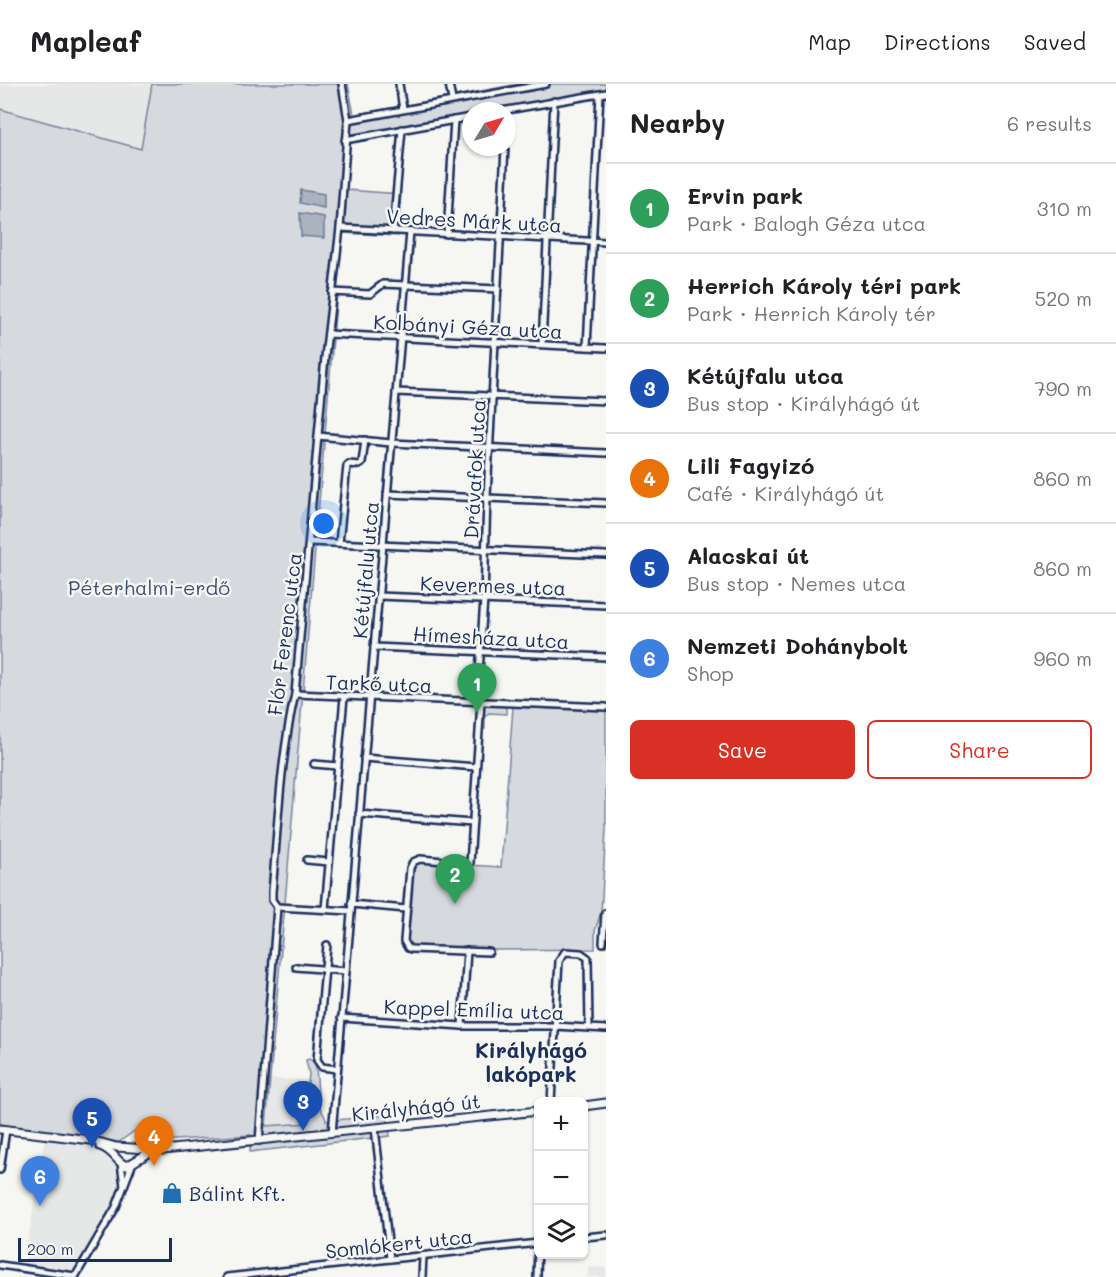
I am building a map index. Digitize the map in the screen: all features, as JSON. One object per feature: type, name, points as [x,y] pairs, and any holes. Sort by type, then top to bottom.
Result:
[{"type":"street","points":[[342,84],[348,120],[546,84]]},
{"type":"street","points":[[399,84],[403,109]]},
{"type":"street","points":[[449,84],[452,100]]},
{"type":"street","points":[[498,84],[500,92]]},
{"type":"street","points":[[516,109],[603,94],[587,347]]},
{"type":"street","points":[[542,344],[554,101]]},
{"type":"street","points":[[345,140],[462,119]]},
{"type":"street","name":"Flór Ferenc utca","points":[[259,1141],[277,907],[272,900],[272,892],[282,772],[288,723],[295,694],[318,436],[340,228],[348,120]]},
{"type":"street","points":[[447,234],[454,120]]},
{"type":"street","points":[[393,231],[402,129]]},
{"type":"street","name":"Drávafok utca","points":[[406,909],[410,868],[413,862],[420,859],[470,862],[505,156]]},
{"type":"street","name":"Vedres Márk utca","points":[[340,228],[606,242]]},
{"type":"street","name":"Kétújfalu utca","points":[[332,1133],[410,232]]},
{"type":"street","points":[[332,292],[370,294],[375,292],[381,284],[498,289]]},
{"type":"street","name":"Kolbányi Géza utca","points":[[328,334],[606,348]]},
{"type":"street","points":[[396,392],[606,401]]},
{"type":"street","points":[[318,436],[606,453]]},
{"type":"street","points":[[339,543],[347,466],[362,463],[365,440]]},
{"type":"street","points":[[387,494],[606,503]]},
{"type":"street","points":[[310,542],[606,555]]},
{"type":"street","name":"Kevermes utca","points":[[378,596],[606,605]]},
{"type":"street","name":"Hímesháza utca","points":[[374,647],[606,657]]},
{"type":"street","name":"Tarkő utca","points":[[295,694],[606,707]]},
{"type":"street","points":[[325,909],[344,697]]},
{"type":"street","points":[[364,758],[476,766]]},
{"type":"street","points":[[314,764],[338,766]]},
{"type":"street","points":[[359,814],[472,823]]},
{"type":"street","points":[[307,860],[329,862]]},
{"type":"street","points":[[351,904],[406,909],[404,941],[408,948],[489,952]]},
{"type":"street","points":[[277,907],[351,911]]},
{"type":"street","points":[[603,942],[604,913]]},
{"type":"street","points":[[327,945],[317,1060],[322,1067],[337,1069]]},
{"type":"street","points":[[462,1026],[467,951]]},
{"type":"street","points":[[551,1097],[559,961],[565,952],[581,952],[588,958],[589,1028]]},
{"type":"street","points":[[296,967],[346,971]]},
{"type":"street","name":"Kappel Emília utca","points":[[341,1018],[462,1026],[555,1026],[606,1029]]},
{"type":"street","points":[[588,1105],[606,1103]]},
{"type":"street","name":"Királyhágó út","points":[[48,1135],[91,1140],[116,1147],[154,1150],[534,1111]]},
{"type":"street","points":[[375,1128],[390,1259]]},
{"type":"street","points":[[0,1170],[3,1129],[101,1146],[110,1150],[125,1166],[134,1163]]},
{"type":"street","points":[[0,1265],[75,1276],[124,1190],[136,1153],[129,1147],[120,1150],[119,1161],[124,1190]]},
{"type":"street","name":"Királyhágó út","points":[[134,1163],[154,1150]]},
{"type":"street","points":[[588,1236],[606,1234]]},
{"type":"street","name":"Somlókert utca","points":[[227,1277],[534,1243]]},
{"type":"street","points":[[422,1277],[423,1256]]},
{"type":"street","points":[[537,1277],[538,1259]]},
{"type":"street","points":[[311,1268],[311,1277]]},
{"type":"shaded area","points":[[0,84],[152,84],[141,149],[0,109]]},
{"type":"shaded area","points":[[301,190],[324,194],[324,208],[300,203]]},
{"type":"shaded area","points":[[300,213],[324,217],[324,238],[301,236]]},
{"type":"shaded area","points":[[269,1079],[308,1080],[305,1124],[266,1126]]},
{"type":"shaded area","points":[[46,1129],[119,1142],[120,1193],[76,1269],[65,1277],[23,1272]]},
{"type":"shaded area","points":[[588,1267],[606,1268],[606,1277],[587,1277]]},
{"type":"green space","name":"Péterhalmi-erdő","points":[[152,84],[348,84],[354,115],[518,84],[606,84],[606,92],[516,109],[516,102],[462,102],[462,122],[350,143],[346,190],[401,194],[398,236],[342,233],[266,1126],[307,1123],[304,1120],[309,1074],[306,1060],[309,1059],[315,1063],[319,1104],[326,1121],[387,1115],[390,1136],[250,1152],[251,1135],[160,1141],[155,1138],[148,1141],[136,1130],[119,1142],[0,1124],[0,109],[141,149]]},
{"type":"green space","points":[[483,703],[506,704],[506,714],[489,713],[485,716],[485,729],[482,729]]},
{"type":"green space","points":[[513,707],[606,711],[606,829],[601,912],[595,931],[595,949],[499,950],[410,947],[406,943],[414,864],[419,862],[501,867]]},
{"type":"place","name":"Ervin park","points":[[477,713]]},
{"type":"place","name":"Herrich Károly téri park","points":[[455,904]]},
{"type":"place","name":"Kétújfalu utca","points":[[303,1131]]},
{"type":"place","name":"Alacskai út","points":[[92,1148]]},
{"type":"place","name":"Lili Fagyizó","points":[[154,1166]]},
{"type":"place","name":"Bálint Kft.","points":[[172,1193]]},
{"type":"place","name":"Nemzeti Dohánybolt","points":[[40,1206]]},
{"type":"district","name":"Királyhágó lakópark","points":[[531,1061]]}]
